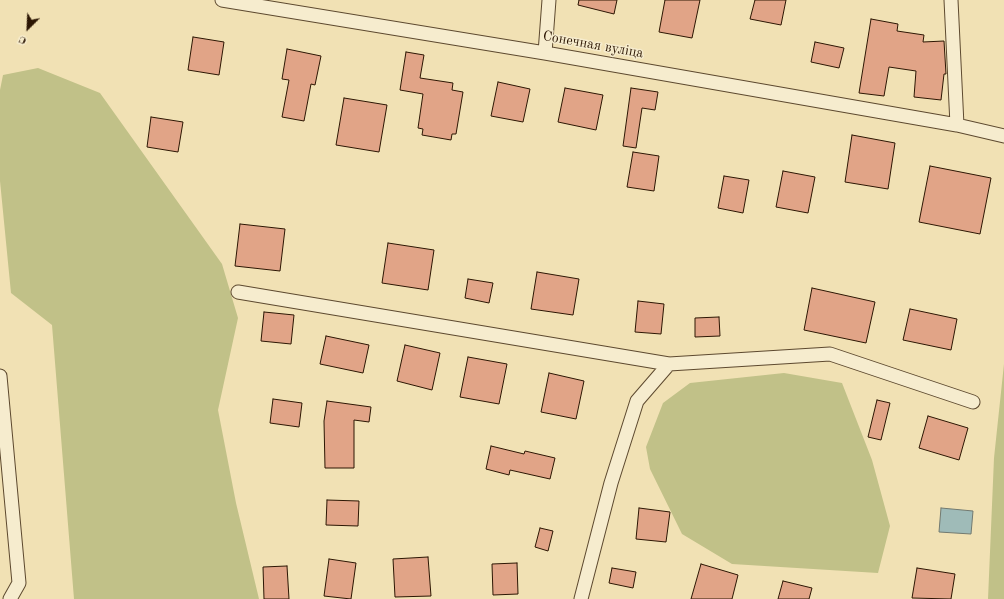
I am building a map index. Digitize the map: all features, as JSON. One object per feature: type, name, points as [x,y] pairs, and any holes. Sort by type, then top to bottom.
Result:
[{"type":"street","name":"Сонечная вуліца","points":[[222,0],[545,53],[957,125],[1004,136]]},
{"type":"street","points":[[545,53],[549,0]]},
{"type":"street","points":[[951,0],[957,125]]},
{"type":"street","points":[[238,292],[669,364],[830,354],[973,402]]},
{"type":"street","points":[[581,599],[611,483],[637,401],[669,364]]},
{"type":"street","points":[[0,376],[20,583],[10,599]]},
{"type":"green space","points":[[38,68],[100,93],[222,264],[238,318],[218,410],[236,503],[259,599],[74,599],[52,325],[11,293],[0,181],[0,90],[3,75]]},
{"type":"green space","points":[[1004,364],[1004,599],[988,599],[994,458]]},
{"type":"green space","points":[[784,373],[842,383],[872,460],[890,526],[878,573],[732,564],[682,534],[650,469],[646,447],[663,403],[690,383]]},
{"type":"water","points":[[941,508],[973,511],[971,534],[939,532]]},
{"type":"building","points":[[579,0],[617,0],[614,14],[578,5]]},
{"type":"building","points":[[665,0],[700,0],[692,38],[659,32]]},
{"type":"building","points":[[755,0],[786,0],[781,25],[750,19]]},
{"type":"building","points":[[871,19],[898,24],[897,31],[924,35],[923,42],[944,41],[946,74],[944,74],[941,100],[914,97],[916,71],[889,67],[884,96],[859,93]]},
{"type":"building","points":[[193,37],[224,42],[219,75],[188,70]]},
{"type":"building","points":[[815,42],[844,48],[839,68],[811,62]]},
{"type":"building","points":[[287,49],[321,56],[315,85],[311,84],[304,121],[282,117],[289,80],[282,79]]},
{"type":"building","points":[[406,52],[424,55],[420,78],[453,83],[452,90],[463,92],[456,134],[452,134],[451,140],[422,135],[423,129],[418,128],[423,94],[400,90]]},
{"type":"building","points":[[498,82],[530,89],[523,122],[491,116]]},
{"type":"building","points":[[565,88],[603,95],[596,130],[558,122]]},
{"type":"building","points":[[631,88],[658,92],[655,110],[642,108],[636,148],[623,146]]},
{"type":"building","points":[[344,98],[387,105],[379,152],[336,145]]},
{"type":"building","points":[[151,117],[183,122],[178,152],[147,147]]},
{"type":"building","points":[[852,135],[895,143],[888,189],[845,182]]},
{"type":"building","points":[[633,152],[659,156],[654,191],[627,187]]},
{"type":"building","points":[[930,166],[991,178],[980,234],[919,222]]},
{"type":"building","points":[[783,171],[815,177],[808,213],[776,207]]},
{"type":"building","points":[[724,176],[749,180],[743,213],[718,208]]},
{"type":"building","points":[[240,224],[285,229],[280,271],[235,266]]},
{"type":"building","points":[[388,243],[434,250],[428,290],[382,283]]},
{"type":"building","points":[[537,272],[579,279],[573,315],[531,309]]},
{"type":"building","points":[[468,279],[493,283],[489,303],[465,298]]},
{"type":"building","points":[[812,288],[875,302],[866,343],[804,330]]},
{"type":"building","points":[[638,301],[664,304],[661,334],[635,332]]},
{"type":"building","points":[[910,309],[957,319],[951,350],[903,340]]},
{"type":"building","points":[[264,312],[294,315],[291,344],[261,341]]},
{"type":"building","points":[[719,317],[720,336],[695,337],[695,318]]},
{"type":"building","points":[[326,336],[369,345],[363,373],[320,364]]},
{"type":"building","points":[[405,345],[440,353],[432,390],[397,381]]},
{"type":"building","points":[[468,357],[507,364],[499,404],[460,397]]},
{"type":"building","points":[[549,373],[584,381],[576,419],[541,412]]},
{"type":"building","points":[[273,399],[302,403],[299,427],[270,423]]},
{"type":"building","points":[[877,400],[890,403],[881,440],[868,437]]},
{"type":"building","points":[[327,401],[371,407],[369,422],[354,420],[354,468],[325,468],[324,421]]},
{"type":"building","points":[[928,416],[968,428],[959,460],[919,448]]},
{"type":"building","points":[[491,446],[524,454],[525,451],[555,458],[550,479],[510,470],[509,475],[486,469]]},
{"type":"building","points":[[327,500],[359,501],[358,526],[326,525]]},
{"type":"building","points":[[639,508],[670,512],[666,542],[636,539]]},
{"type":"building","points":[[540,528],[553,531],[548,551],[535,547]]},
{"type":"building","points":[[428,557],[431,596],[395,597],[393,559]]},
{"type":"building","points":[[329,559],[356,563],[351,599],[324,596]]},
{"type":"building","points":[[517,563],[518,594],[493,595],[492,564]]},
{"type":"building","points":[[701,564],[738,575],[732,599],[691,599]]},
{"type":"building","points":[[287,566],[289,599],[264,599],[263,567]]},
{"type":"building","points":[[612,568],[636,572],[633,588],[609,583]]},
{"type":"building","points":[[917,568],[955,574],[951,599],[912,598]]},
{"type":"building","points":[[783,581],[812,588],[809,599],[778,599]]}]
